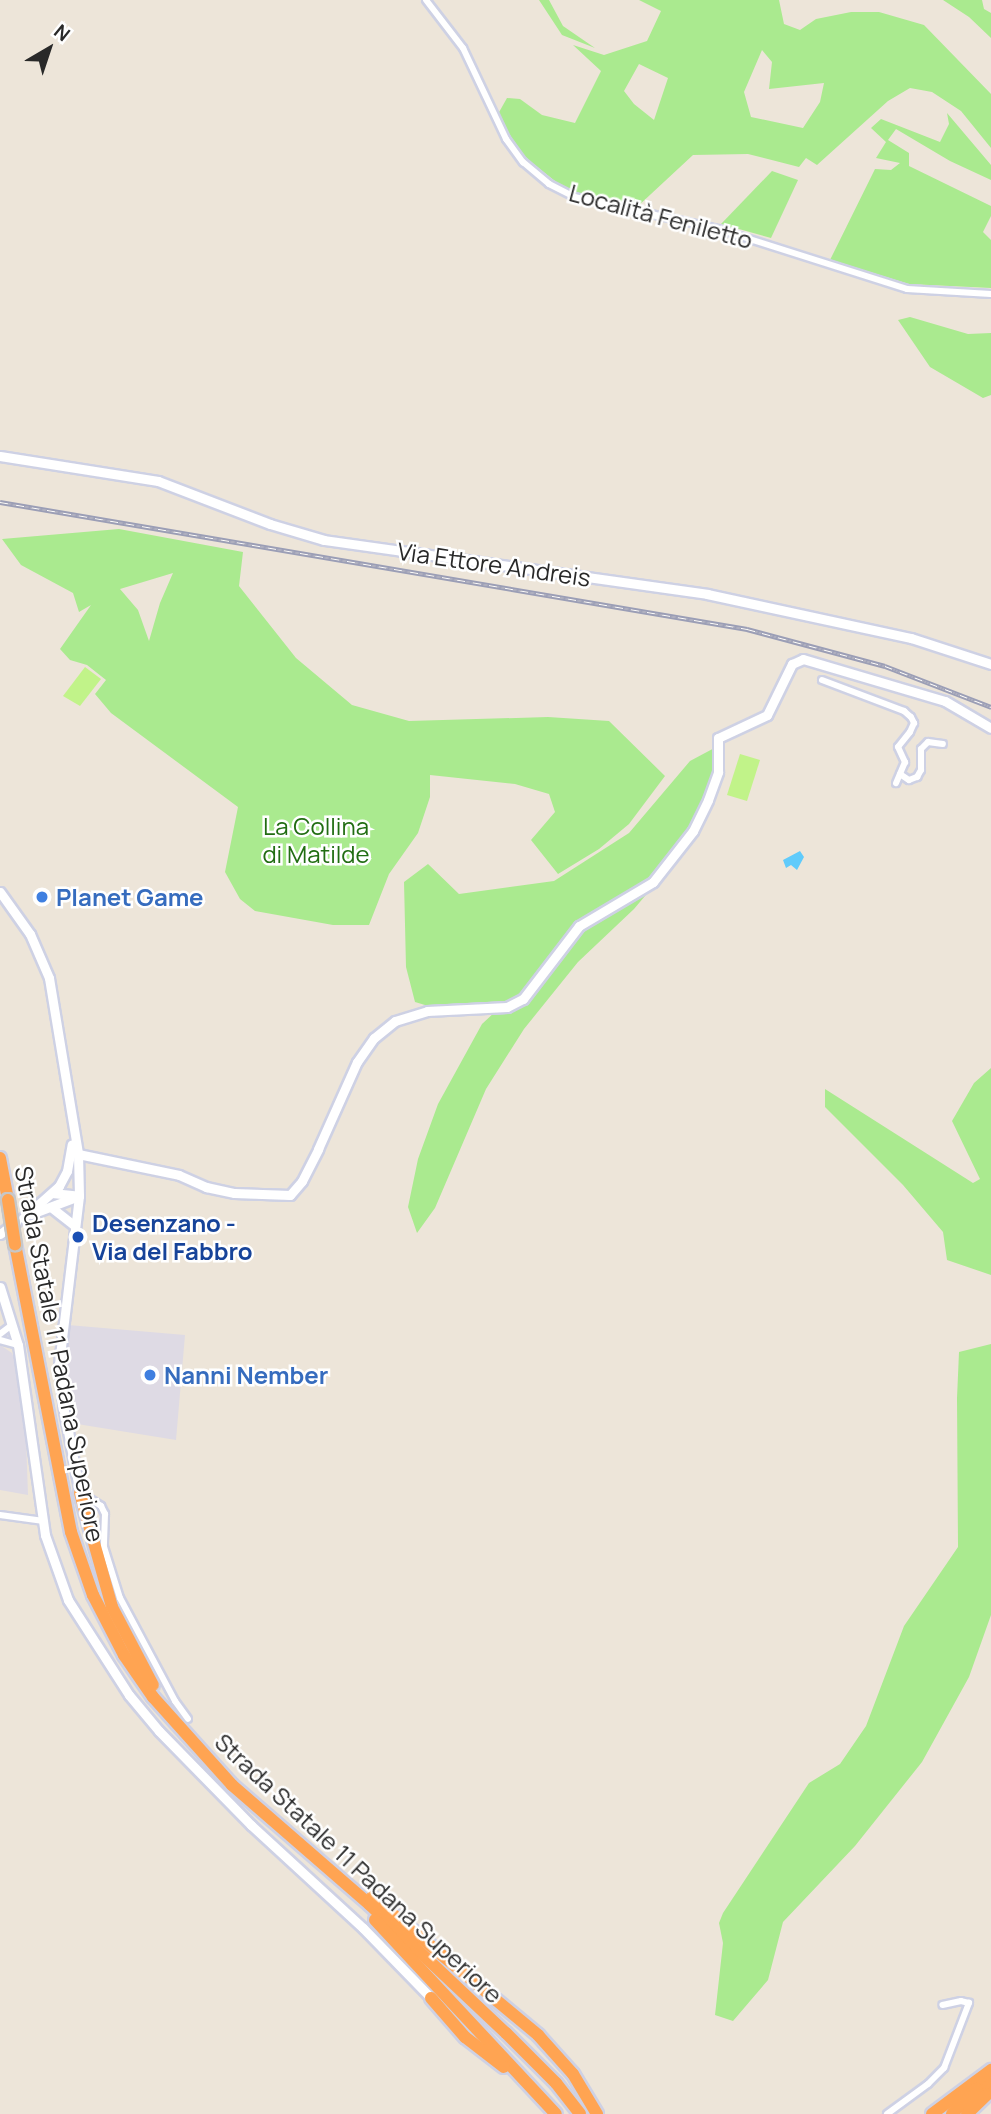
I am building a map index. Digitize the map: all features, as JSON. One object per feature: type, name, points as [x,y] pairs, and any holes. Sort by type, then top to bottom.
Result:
[{"type":"highway","name":"Strada Statale 11 Padana Superiore","points":[[0,1157],[71,1532],[93,1595],[114,1636],[142,1681],[172,1719],[248,1800],[370,1905],[506,2033],[556,2083],[580,2114]]},
{"type":"highway","points":[[80,1493],[112,1607],[172,1719]]},
{"type":"highway","points":[[248,1800],[273,1829],[372,1917],[553,2110]]},
{"type":"highway","points":[[248,1800],[300,1836],[527,2025],[566,2066],[597,2114]]},
{"type":"highway","points":[[430,1998],[465,2037],[553,2110]]},
{"type":"highway","points":[[959,2113],[991,2072]]},
{"type":"highway","points":[[932,2114],[991,2072]]},
{"type":"highway","points":[[959,2113],[991,2083]]},
{"type":"highway","points":[[959,2113],[991,2090]]},
{"type":"street","name":"Località Feniletto","points":[[426,0],[463,48],[506,139],[523,162],[549,184],[575,197],[718,229],[907,289],[991,294]]},
{"type":"street","name":"Via Ettore Andreis","points":[[0,456],[159,481],[290,531],[324,540],[707,593],[911,638],[991,664]]},
{"type":"street","points":[[78,1154],[179,1175],[206,1187],[234,1194],[290,1195],[302,1181],[357,1062],[374,1038],[396,1021],[427,1011],[507,1007],[523,999],[579,926],[653,882],[693,831],[708,800],[718,772],[718,738],[767,715],[792,664],[803,660],[945,701],[991,728]]},
{"type":"street","points":[[822,680],[904,711],[911,717],[914,723],[910,733],[898,747],[905,762],[896,783]]},
{"type":"street","points":[[900,774],[909,780],[917,776],[920,770],[921,748],[928,742],[943,744]]},
{"type":"street","points":[[0,892],[30,934],[49,978],[78,1154],[79,1196],[60,1364],[64,1411],[80,1493],[101,1506],[105,1514],[104,1547],[120,1598],[169,1690],[188,1718]]},
{"type":"street","points":[[0,1234],[52,1193],[67,1171],[73,1135]]},
{"type":"street","points":[[52,1193],[79,1196]]},
{"type":"street","points":[[23,1218],[79,1196]]},
{"type":"street","points":[[52,1208],[74,1225]]},
{"type":"street","points":[[0,1287],[18,1345],[52,1564],[68,1600],[129,1695],[159,1731],[251,1825],[363,1928],[430,1998]]},
{"type":"street","points":[[0,1334],[12,1325]]},
{"type":"street","points":[[0,1340],[18,1345]]},
{"type":"street","points":[[0,1515],[44,1521]]},
{"type":"street","points":[[887,2114],[928,2084],[944,2068],[970,2003],[961,2001],[942,2005]]},
{"type":"shaded area","points":[[68,1325],[185,1335],[176,1440],[71,1423],[65,1365]]},
{"type":"shaded area","points":[[0,1345],[12,1353],[24,1383],[28,1495],[0,1490]]},
{"type":"green space","points":[[539,0],[549,0],[563,26],[595,48],[562,35]]},
{"type":"green space","points":[[639,0],[779,0],[784,24],[800,30],[816,19],[851,12],[879,12],[924,25],[991,94],[991,148],[961,111],[932,92],[910,88],[888,101],[817,165],[806,158],[799,167],[748,154],[693,155],[637,207],[618,206],[569,192],[518,152],[505,135],[498,114],[507,98],[520,99],[542,115],[575,123],[601,71],[573,45],[604,55],[647,41],[661,11]],"holes":[[[762,50],[772,62],[769,89],[824,83],[820,102],[803,128],[751,117],[744,92]],[[639,64],[668,78],[654,120],[634,104],[624,91]]]},
{"type":"green space","points":[[943,0],[982,0],[984,9],[991,13],[991,38],[969,17]]},
{"type":"green space","points":[[947,113],[991,165],[991,180],[950,161],[896,129],[888,140],[909,153],[909,166],[991,206],[991,216],[983,232],[991,240],[991,288],[909,284],[830,260],[875,169],[891,170],[900,163],[876,158],[886,142],[871,128],[881,119],[940,142],[949,124]]},
{"type":"green space","points":[[772,171],[798,180],[771,238],[721,224]]},
{"type":"green space","points":[[910,317],[968,334],[991,333],[991,395],[983,398],[930,367],[898,320]]},
{"type":"green space","name":"La Collina di Matilde","points":[[119,529],[243,552],[239,586],[296,658],[352,705],[409,721],[548,717],[609,721],[665,776],[629,824],[599,849],[558,874],[531,840],[555,812],[549,794],[515,784],[430,775],[430,797],[418,833],[389,874],[369,925],[333,925],[255,911],[240,899],[225,872],[238,807],[111,713],[95,694],[106,680],[87,665],[70,660],[60,649],[91,605],[79,612],[73,593],[21,565],[2,539]],"holes":[[[173,573],[160,603],[149,641],[138,610],[120,589]]]},
{"type":"green space","points":[[85,667],[101,679],[80,706],[63,696]]},
{"type":"green space","points":[[720,745],[721,777],[688,845],[634,909],[578,962],[524,1029],[486,1089],[435,1208],[417,1233],[408,1207],[418,1159],[438,1104],[482,1024],[496,1011],[455,1014],[415,1002],[406,967],[404,882],[428,864],[459,894],[554,881],[629,833],[690,761]]},
{"type":"green space","points":[[740,754],[760,760],[747,801],[727,795]]},
{"type":"green space","points":[[991,1068],[991,1275],[947,1260],[943,1232],[903,1185],[825,1107],[825,1089],[973,1183],[980,1179],[952,1121],[974,1083]]},
{"type":"green space","points":[[991,1344],[991,1615],[969,1677],[922,1762],[855,1846],[783,1922],[768,1980],[733,2021],[715,2015],[723,1943],[719,1923],[723,1913],[809,1783],[840,1764],[866,1726],[904,1626],[958,1547],[959,1352]]},
{"type":"water","points":[[800,851],[804,857],[797,870],[791,865],[786,868],[783,860]]},
{"type":"railway","points":[[0,502],[747,629],[885,666],[991,707]]},
{"type":"place","name":"Planet Game","points":[[42,897]]},
{"type":"place","name":"Desenzano - Via del Fabbro","points":[[78,1237]]},
{"type":"place","name":"Nanni Nember","points":[[150,1375]]}]
